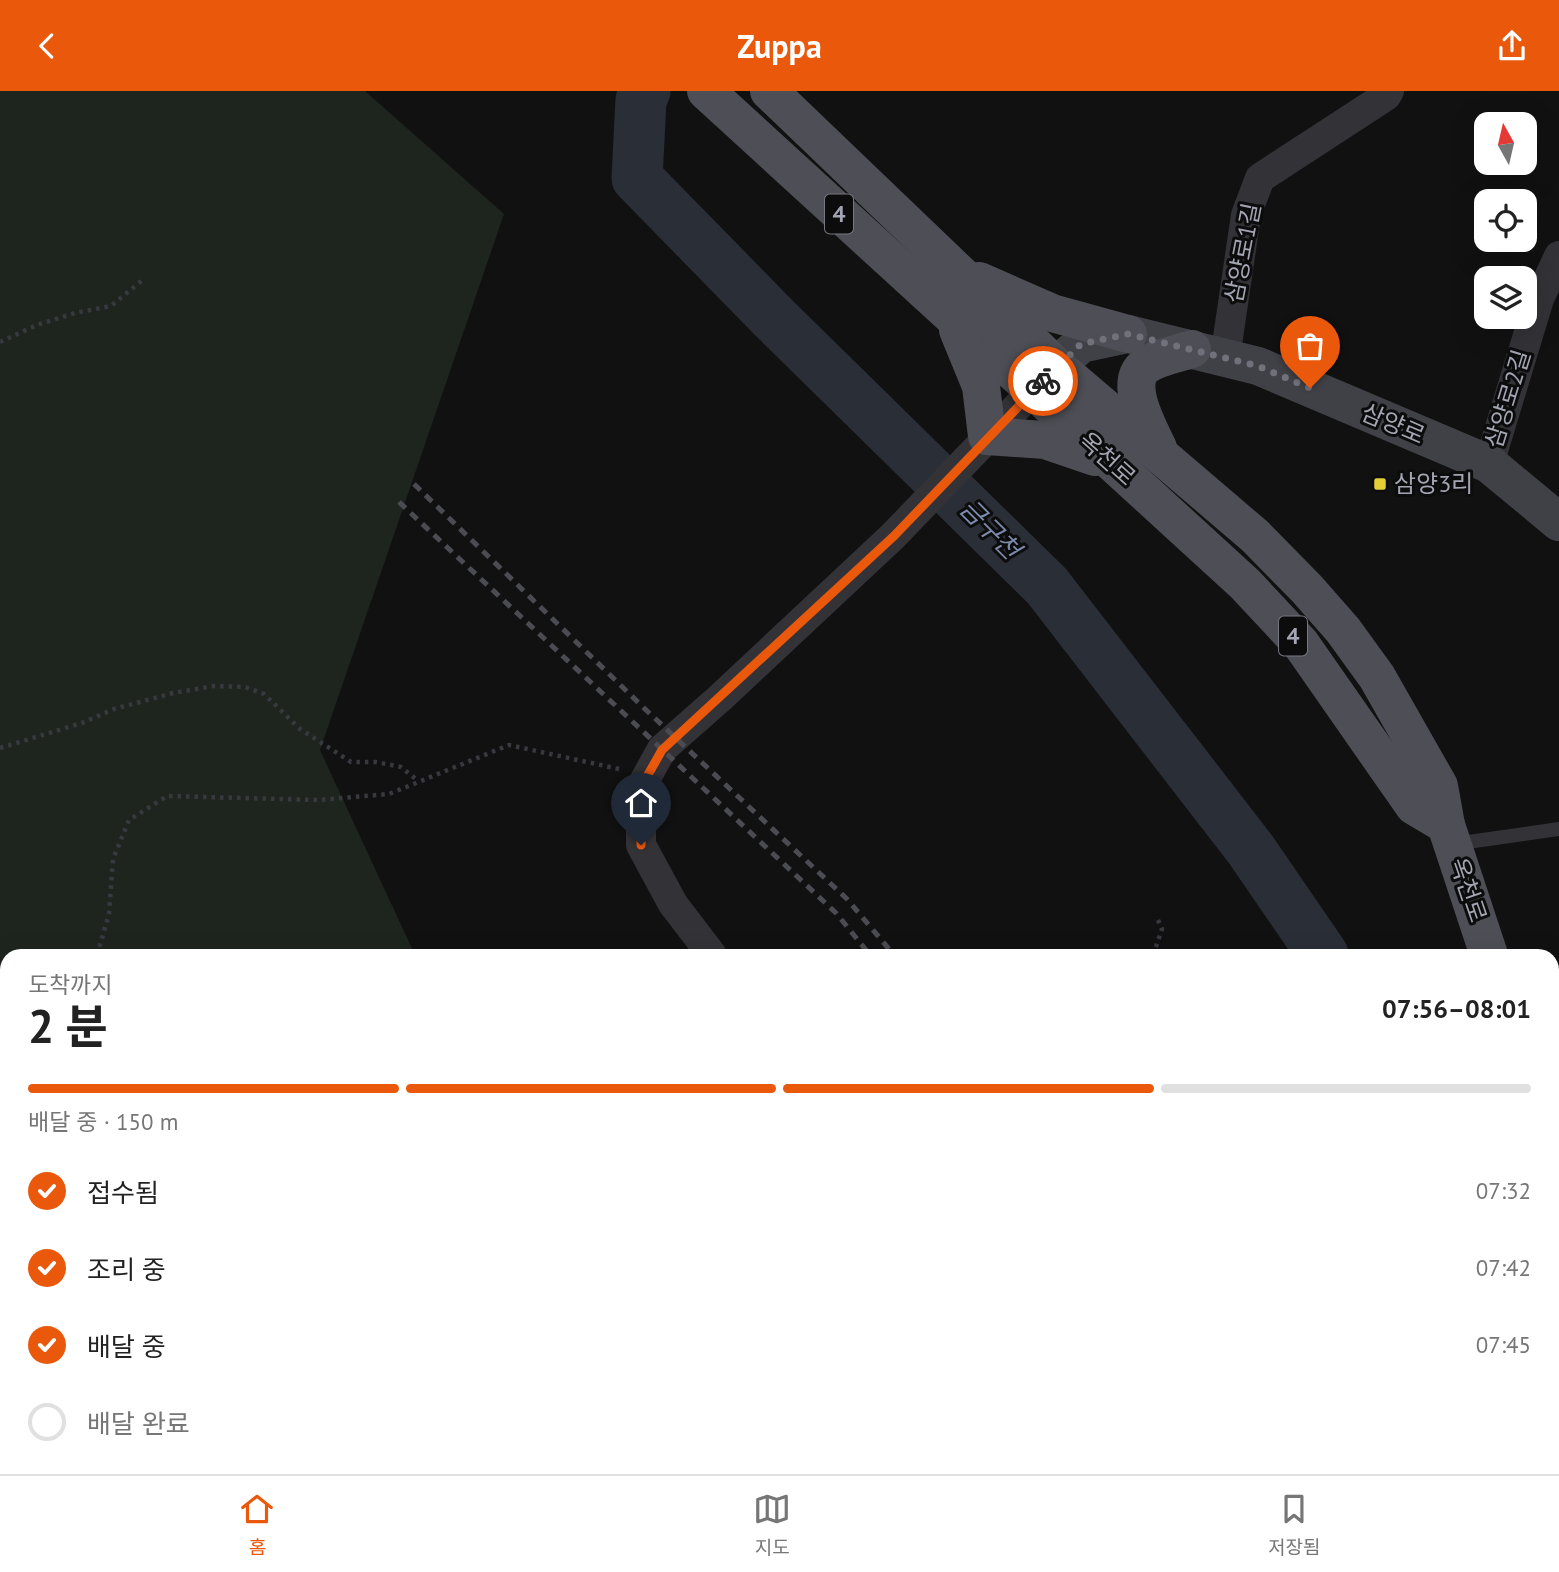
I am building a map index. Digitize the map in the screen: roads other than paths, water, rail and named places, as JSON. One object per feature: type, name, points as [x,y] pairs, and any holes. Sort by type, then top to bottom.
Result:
[{"type":"main road","name":"옥천로","points":[[769,91],[958,272],[1116,466],[1245,584],[1301,644],[1414,806],[1449,835]]},
{"type":"main road","name":"옥천로","points":[[717,102],[951,315],[1161,456],[1255,537],[1307,589],[1343,630],[1377,677],[1438,786],[1449,835],[1487,949]]},
{"type":"main road","points":[[958,272],[1052,313],[1128,334]]},
{"type":"main road","points":[[951,315],[975,365],[981,386],[980,443],[1045,440],[1116,466]]},
{"type":"main road","points":[[1161,456],[1139,405],[1137,379],[1144,367],[1208,354]]},
{"type":"street","name":"삼양로1길","points":[[1208,354],[1246,215],[1260,178],[1386,96],[1389,91]]},
{"type":"street","name":"삼양로2길","points":[[1489,464],[1539,299],[1559,256]]},
{"type":"street","name":"삼양로","points":[[1045,379],[1081,344],[1128,334],[1258,366],[1489,464],[1559,522]]},
{"type":"street","points":[[707,949],[673,904],[641,845],[641,787],[662,750],[894,536],[980,443],[1045,379]]},
{"type":"lane","points":[[1449,835],[1559,829]]},
{"type":"waterway","name":"금구천","points":[[645,91],[641,100],[637,178],[772,316],[1047,586],[1251,850],[1319,949]]},
{"type":"railway","points":[[414,484],[645,709],[847,899],[889,949]]},
{"type":"railway","points":[[399,502],[836,913],[865,949]]},
{"type":"place","name":"삼양3리","points":[[1380,484]]}]
